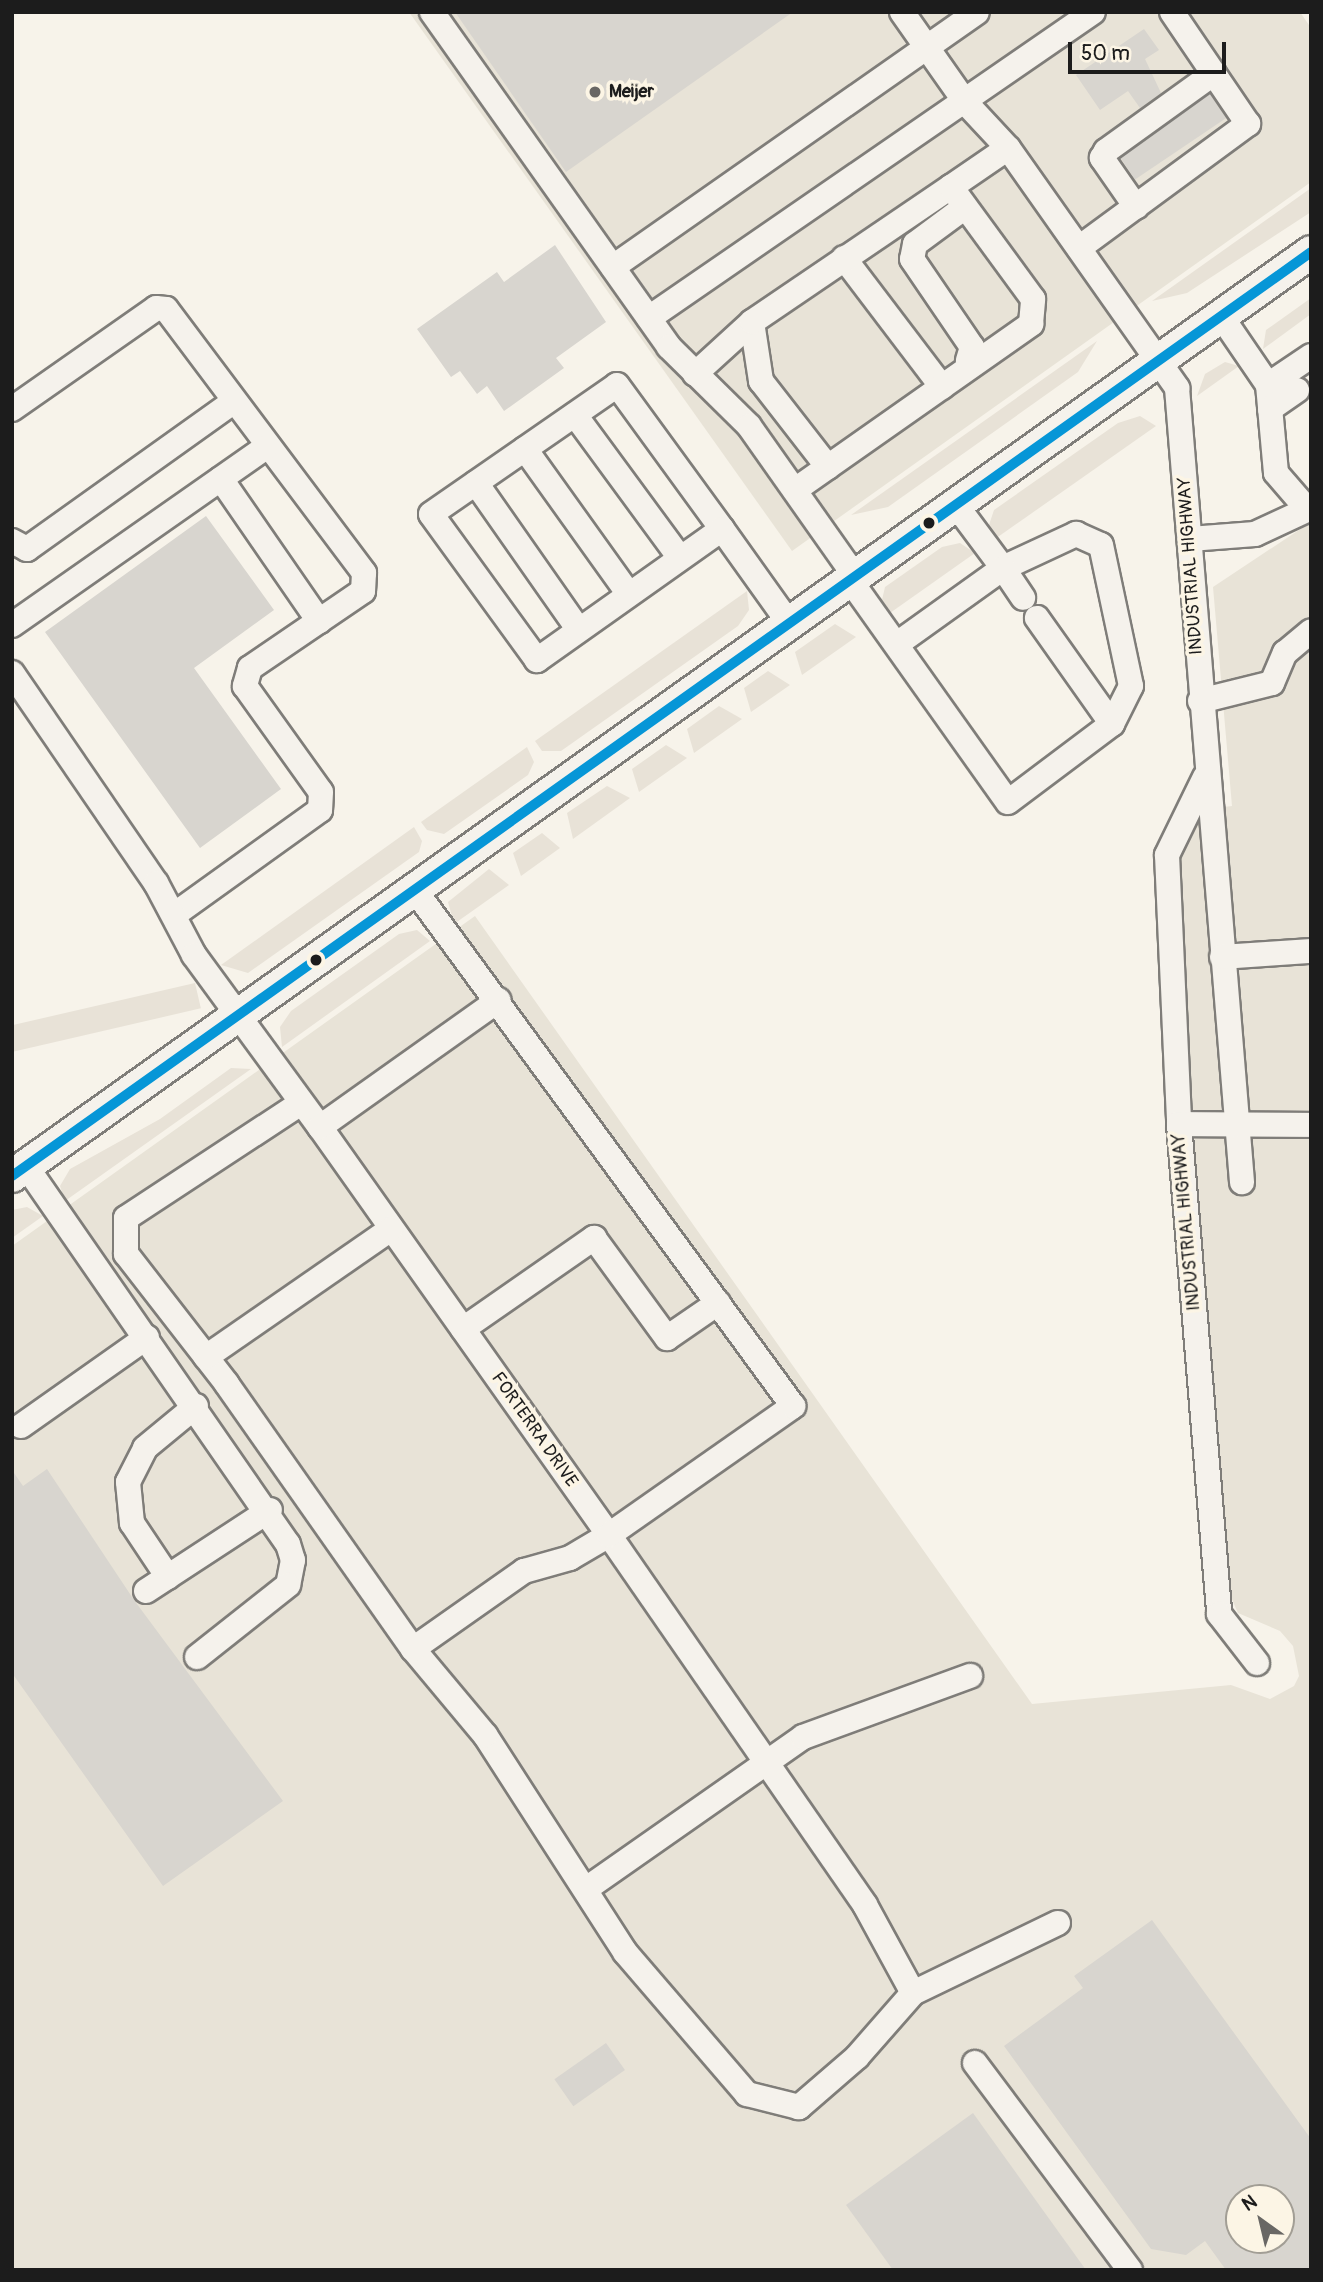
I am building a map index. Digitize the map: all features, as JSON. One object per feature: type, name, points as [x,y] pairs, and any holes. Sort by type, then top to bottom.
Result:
[{"type":"main road","points":[[19,1171],[1311,252]]},
{"type":"street","points":[[432,12],[649,318],[695,374],[749,426],[795,490],[897,644],[1008,802],[1112,724],[1131,686],[1101,545],[1076,534],[1003,568],[897,644]]},
{"type":"street","name":"INDUSTRIAL HIGHWAY","points":[[902,12],[966,103],[1008,148],[1161,359],[1177,388],[1191,539],[1206,777],[1242,1182]]},
{"type":"street","points":[[613,267],[977,12]]},
{"type":"street","points":[[649,318],[966,103],[1093,12]]},
{"type":"street","points":[[1079,248],[1248,124],[1172,12]]},
{"type":"street","points":[[1136,208],[1102,158],[1106,151],[1214,73]]},
{"type":"street","points":[[970,363],[972,347],[912,259],[915,244],[1008,148]]},
{"type":"street","points":[[695,374],[752,322],[844,258],[883,232],[958,197]]},
{"type":"street","points":[[795,490],[942,387],[970,363],[1031,324],[1033,299],[958,197]]},
{"type":"street","points":[[883,232],[970,363]]},
{"type":"street","points":[[844,258],[942,387]]},
{"type":"street","points":[[12,409],[156,308],[166,309],[265,448],[281,456],[364,573],[363,591],[250,668],[245,686],[321,792],[320,810],[174,915]]},
{"type":"street","points":[[1191,539],[1255,534],[1309,509],[1276,473],[1269,397],[1221,316]]},
{"type":"street","points":[[752,322],[761,381],[828,467]]},
{"type":"street","points":[[1269,397],[1311,356]]},
{"type":"street","points":[[722,528],[537,660],[431,514],[617,385],[722,528],[789,623]]},
{"type":"street","points":[[1269,397],[1297,390]]},
{"type":"street","points":[[12,541],[27,549],[233,402]]},
{"type":"street","points":[[575,415],[680,558]]},
{"type":"street","points":[[12,625],[265,448]]},
{"type":"street","points":[[525,449],[629,594]]},
{"type":"street","points":[[221,479],[319,621]]},
{"type":"street","points":[[475,483],[579,630]]},
{"type":"street","points":[[956,505],[1112,724]]},
{"type":"street","points":[[1200,701],[1272,683],[1285,653],[1311,631]]},
{"type":"street","name":"FORTERRA DRIVE","points":[[12,673],[238,1014],[609,1535],[827,1850],[913,1993]]},
{"type":"street","name":"INDUSTRIAL HIGHWAY","points":[[1206,777],[1167,855],[1179,1124],[1219,1614],[1257,1663]]},
{"type":"street","points":[[413,1649],[524,1570],[570,1558],[609,1535],[793,1406],[499,1000],[414,889]]},
{"type":"street","points":[[1222,957],[1311,951]]},
{"type":"street","points":[[320,1127],[499,1000]]},
{"type":"street","points":[[301,1103],[126,1218],[126,1254],[206,1357],[413,1649],[485,1735],[625,1952],[747,2094],[799,2107],[857,2057],[913,1993],[1058,1923]]},
{"type":"street","points":[[1179,1124],[1237,1120],[1311,1125]]},
{"type":"street","points":[[19,1171],[147,1337],[270,1510],[293,1560],[288,1585],[197,1657]]},
{"type":"street","points":[[206,1357],[391,1228]]},
{"type":"street","points":[[463,1329],[594,1238],[667,1338],[718,1303]]},
{"type":"street","points":[[21,1426],[147,1337]]},
{"type":"street","points":[[168,1577],[132,1522],[128,1482],[145,1448],[196,1406]]},
{"type":"street","points":[[146,1591],[270,1510]]},
{"type":"street","points":[[586,1889],[765,1761],[824,1727],[970,1676]]},
{"type":"street","points":[[975,2063],[1130,2270]]},
{"type":"shaded area","points":[[409,12],[1300,12],[1311,28],[1311,182],[792,551]]},
{"type":"shaded area","points":[[1311,188],[1311,212],[1187,293],[1152,301]]},
{"type":"shaded area","points":[[1311,298],[1311,314],[1263,349],[1266,330]]},
{"type":"shaded area","points":[[1097,341],[1078,372],[888,507],[851,515]]},
{"type":"shaded area","points":[[1225,362],[1239,366],[1197,396],[1205,374]]},
{"type":"shaded area","points":[[1140,416],[1156,426],[995,539],[989,525],[994,510],[1118,423]]},
{"type":"shaded area","points":[[1311,522],[1311,2270],[12,2270],[12,1246],[475,916],[1032,1704],[1231,1685],[1270,1699],[1294,1686],[1299,1676],[1293,1646],[1280,1631],[1238,1613],[1227,1588],[1186,1160],[1178,890],[1181,843],[1198,810],[1232,806],[1213,587]]},
{"type":"shaded area","points":[[960,543],[975,553],[890,613],[882,600],[885,587],[942,547]]},
{"type":"shaded area","points":[[747,591],[749,610],[738,626],[561,751],[542,751],[535,741]]},
{"type":"shaded area","points":[[835,624],[856,637],[802,675],[795,652]]},
{"type":"shaded area","points":[[768,671],[790,685],[751,712],[744,688]]},
{"type":"shaded area","points":[[719,706],[742,719],[694,753],[687,729]]},
{"type":"shaded area","points":[[666,745],[687,758],[639,792],[632,769]]},
{"type":"shaded area","points":[[527,747],[534,762],[528,775],[444,834],[427,830],[421,822]]},
{"type":"shaded area","points":[[607,786],[630,798],[573,839],[567,813]]},
{"type":"shaded area","points":[[414,827],[422,841],[419,852],[248,973],[221,965]]},
{"type":"shaded area","points":[[542,833],[560,848],[521,876],[513,853]]},
{"type":"shaded area","points":[[489,869],[509,885],[454,924],[448,902]]},
{"type":"shaded area","points":[[417,930],[430,941],[282,1047],[280,1027],[291,1011],[399,934]]},
{"type":"shaded area","points":[[195,983],[201,1008],[12,1052],[12,1025]]},
{"type":"shaded area","points":[[231,1068],[251,1069],[65,1201],[60,1186],[70,1169],[160,1119]]},
{"type":"shaded area","points":[[27,1207],[43,1216],[12,1238],[12,1210]]},
{"type":"building","name":"Meijer","points":[[455,12],[793,12],[566,172]]},
{"type":"building","points":[[1144,29],[1159,50],[1145,59],[1161,93],[1140,108],[1128,91],[1100,110],[1076,75]]},
{"type":"building","points":[[1210,94],[1226,118],[1135,180],[1119,156]]},
{"type":"building","points":[[555,245],[606,322],[556,358],[564,368],[504,411],[487,386],[477,394],[460,371],[451,377],[417,329],[497,272],[504,282]]},
{"type":"building","points":[[206,516],[274,610],[194,668],[281,789],[200,848],[45,632]]},
{"type":"building","points":[[47,1469],[134,1600],[283,1801],[163,1886],[12,1673],[12,1470],[23,1486]]},
{"type":"building","points":[[1152,1920],[1311,2139],[1311,2270],[1226,2270],[1205,2241],[1186,2255],[1151,2249],[1004,2046],[1083,1988],[1074,1976]]},
{"type":"building","points":[[606,2043],[625,2070],[573,2106],[554,2079]]},
{"type":"building","points":[[973,2113],[1086,2270],[893,2270],[846,2205]]},
{"type":"transit line","points":[[12,1176],[1311,252]]},
{"type":"place","name":"Meijer","points":[[595,92]]}]
